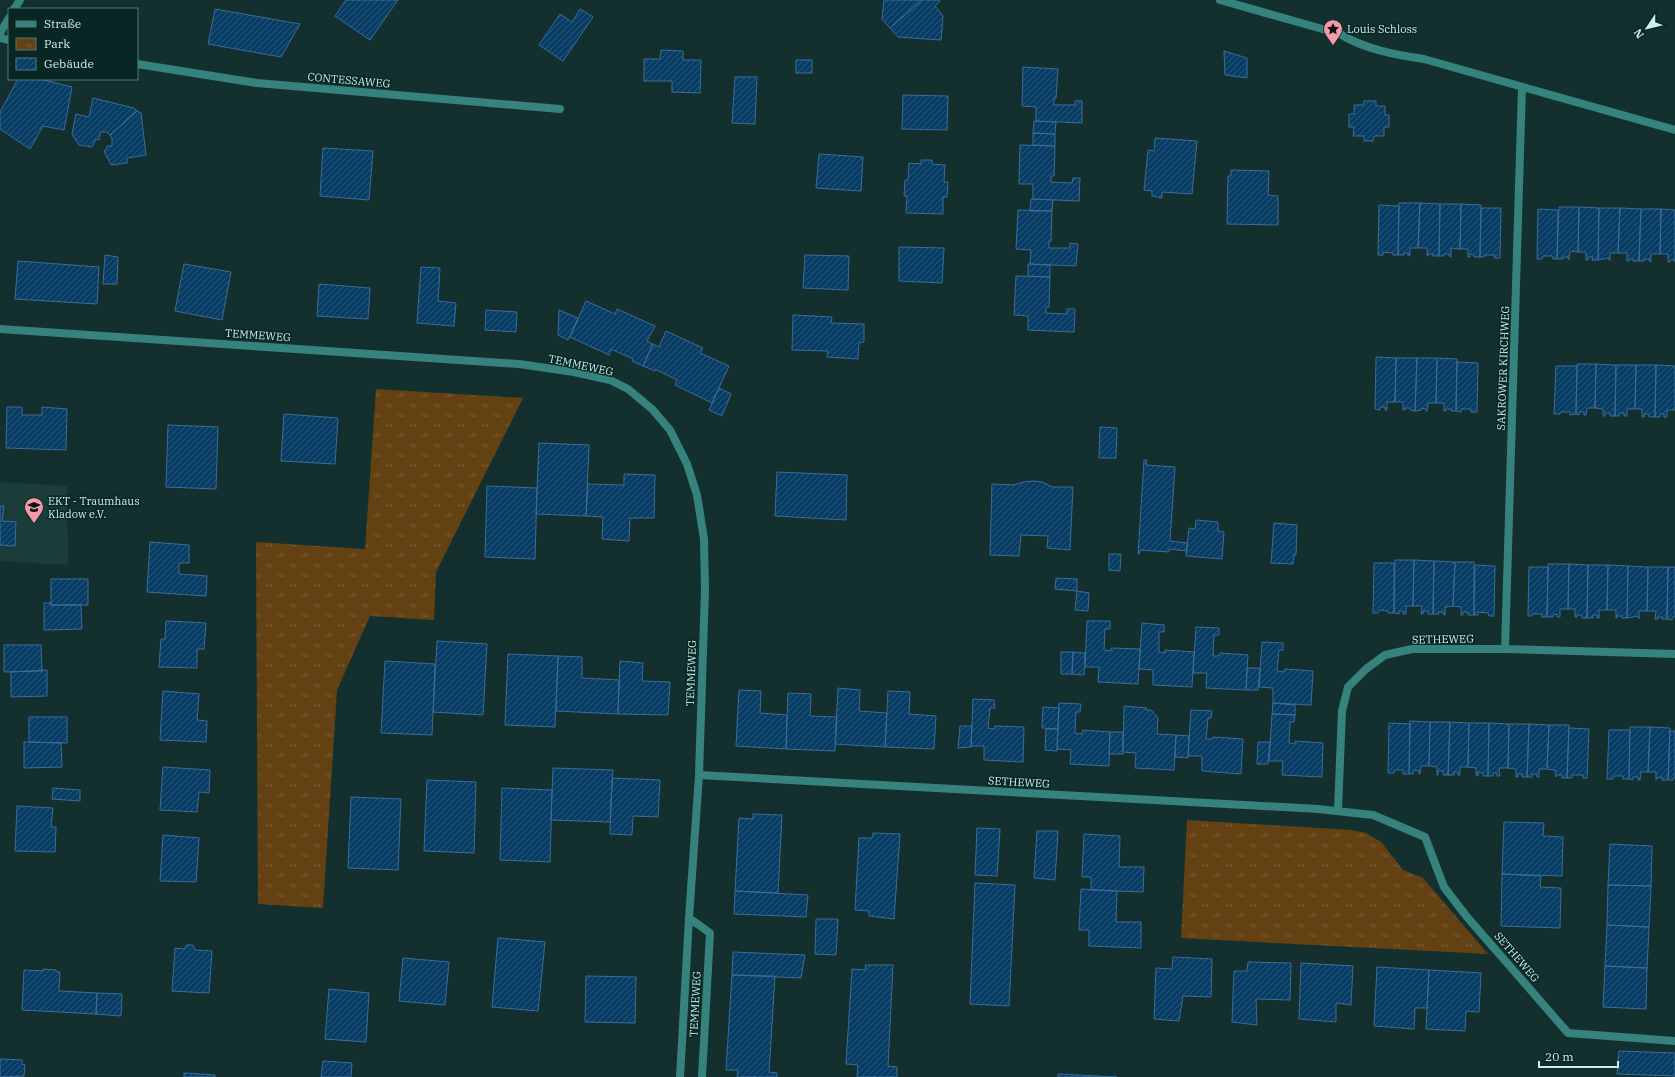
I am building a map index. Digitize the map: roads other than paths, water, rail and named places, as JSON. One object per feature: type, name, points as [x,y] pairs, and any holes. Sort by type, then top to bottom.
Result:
[{"type":"street","points":[[1220,0],[1340,34],[1351,40],[1402,56],[1424,59],[1675,130]]},
{"type":"street","points":[[0,33],[8,20]]},
{"type":"street","name":"CONTESSAWEG","points":[[138,64],[257,83],[560,109]]},
{"type":"street","name":"SAKROWER KIRCHWEG","points":[[1505,649],[1522,87]]},
{"type":"street","name":"TEMMEWEG","points":[[0,329],[519,364],[610,380],[628,389],[652,409],[670,430],[687,464],[697,495],[704,539],[705,592],[699,775],[680,1077]]},
{"type":"street","name":"SETHEWEG","points":[[1338,810],[1342,711],[1348,687],[1366,669],[1385,655],[1412,649],[1505,649],[1675,654]]},
{"type":"street","name":"SETHEWEG","points":[[699,775],[1338,810],[1373,815],[1425,837],[1444,887],[1467,917],[1568,1033],[1675,1041]]},
{"type":"street","name":"TEMMEWEG","points":[[689,918],[710,933],[702,1077]]},
{"type":"place","name":"Louis Schloss","points":[[1333,46]]},
{"type":"place","name":"EKT - Traumhaus Kladow e.V.","points":[[34,524]]}]
